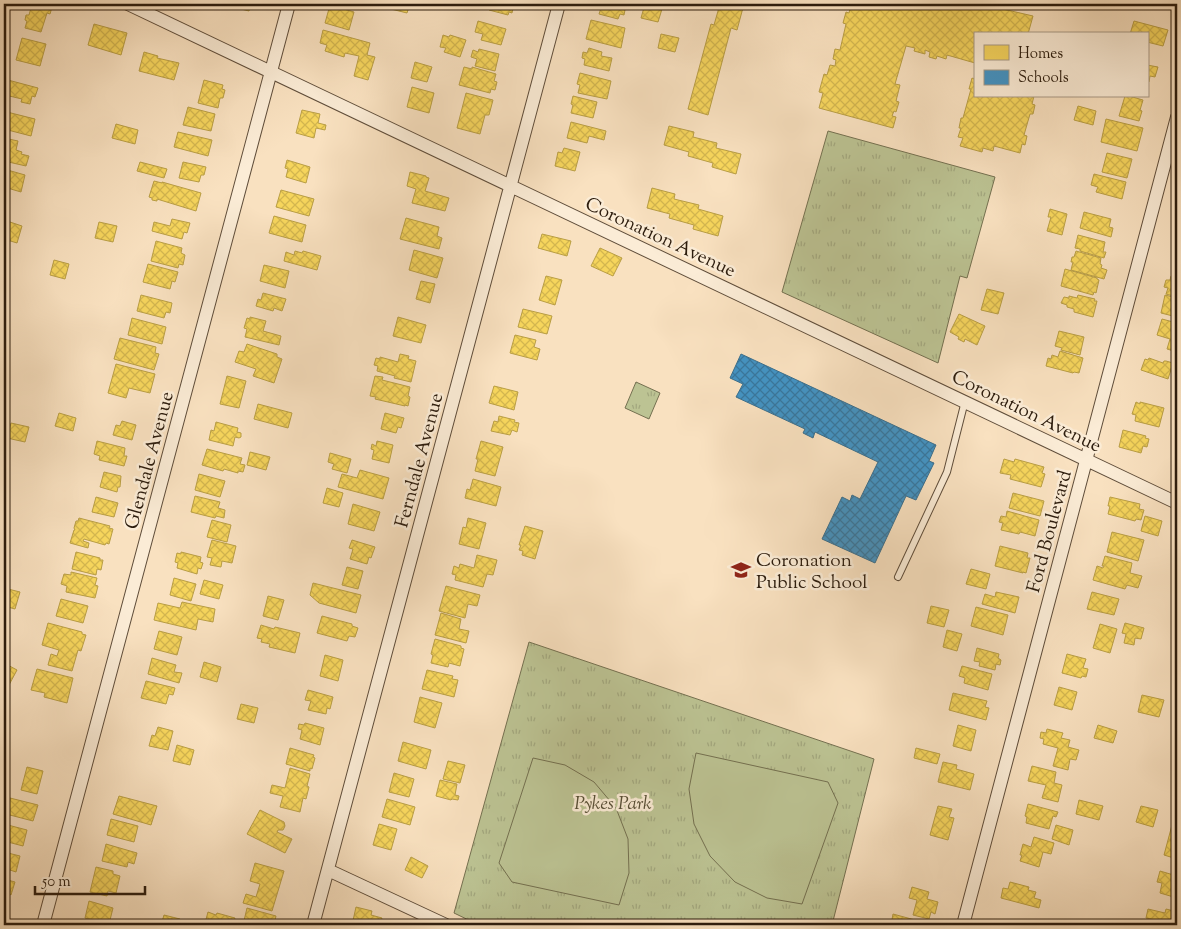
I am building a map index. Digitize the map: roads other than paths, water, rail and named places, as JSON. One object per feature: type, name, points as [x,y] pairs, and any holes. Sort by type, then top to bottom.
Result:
[{"type":"street","name":"Coronation Avenue","points":[[128,4],[1177,503]]},
{"type":"street","name":"Glendale Avenue","points":[[43,925],[289,4]]},
{"type":"street","name":"Ferndale Avenue","points":[[313,925],[559,4]]},
{"type":"street","name":"Ford Boulevard","points":[[963,925],[1177,116]]},
{"type":"street","points":[[328,870],[446,925]]},
{"type":"lane","points":[[898,577],[946,472],[965,401]]},
{"type":"place","name":"Coronation Public School","points":[[741,570]]},
{"type":"park label","name":"Pykes Park","points":[[613,802]]}]
